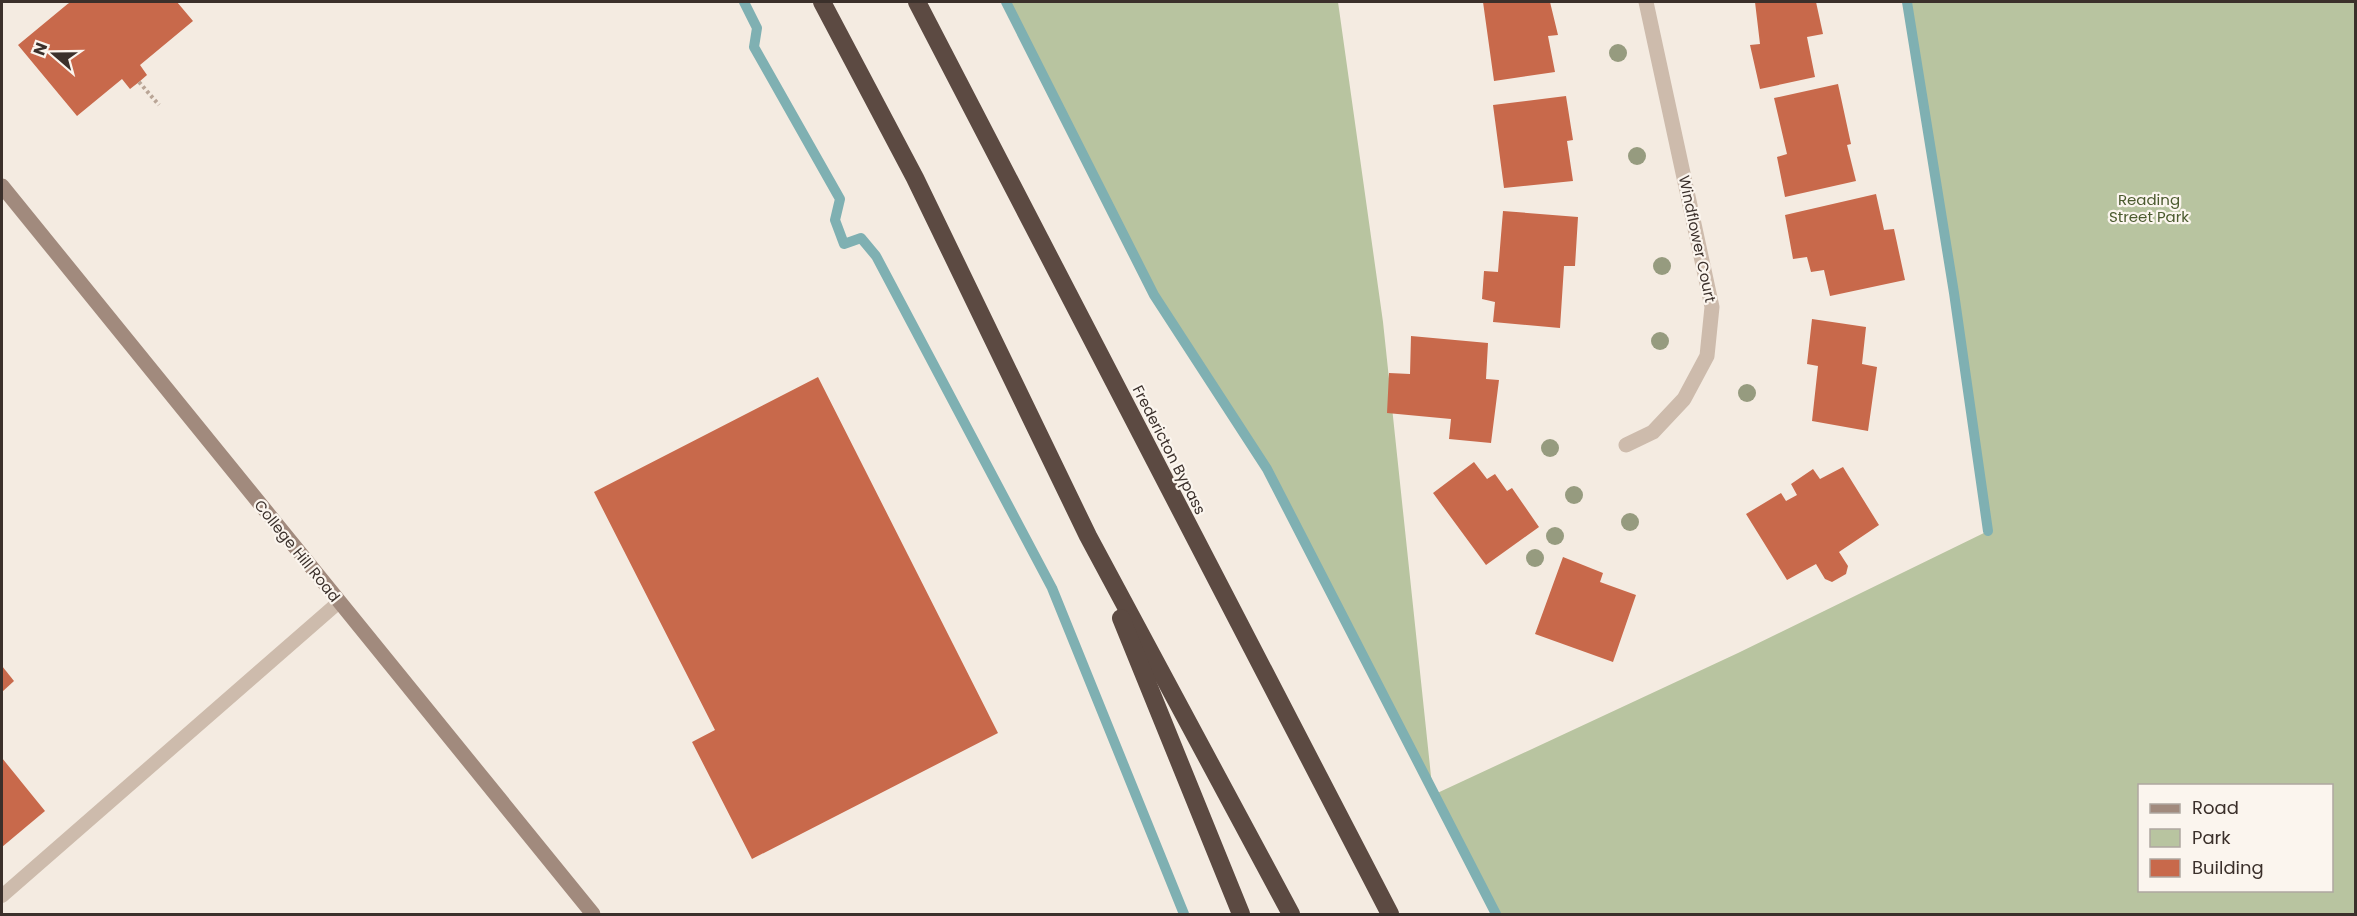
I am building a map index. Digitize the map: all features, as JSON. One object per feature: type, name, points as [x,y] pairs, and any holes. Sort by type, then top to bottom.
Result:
[{"type":"highway","points":[[822,2],[915,178],[1088,536],[1291,915]]},
{"type":"highway","name":"Fredericton Bypass","points":[[917,2],[1390,915]]},
{"type":"highway","points":[[1088,536],[1241,915]]},
{"type":"street","name":"Windflower Court","points":[[1626,445],[1653,432],[1684,399],[1707,356],[1712,307],[1646,2]]},
{"type":"street","name":"College Hill Road","points":[[2,186],[593,915]]},
{"type":"lane","points":[[2,896],[339,602]]},
{"type":"path","points":[[139,82],[159,105]]},
{"type":"green space","points":[[1006,2],[1338,2],[1383,322],[1433,791],[1267,469],[1154,295]]},
{"type":"green space","name":"Reading Street Park","points":[[1907,2],[2355,2],[2355,914],[1496,914],[1434,794],[1738,653],[1988,531],[1954,293]]},
{"type":"building","points":[[70,2],[177,2],[193,21],[140,65],[147,75],[139,82],[130,89],[122,79],[77,116],[18,45]]},
{"type":"building","points":[[1483,2],[1550,2],[1558,35],[1548,36],[1555,72],[1494,81]]},
{"type":"building","points":[[1755,2],[1816,2],[1823,34],[1807,37],[1815,77],[1760,89],[1750,45],[1760,44]]},
{"type":"building","points":[[1838,84],[1851,144],[1847,145],[1856,181],[1785,197],[1777,157],[1787,154],[1774,98]]},
{"type":"building","points":[[1566,96],[1573,140],[1567,141],[1573,181],[1504,188],[1493,105]]},
{"type":"building","points":[[1876,194],[1884,230],[1894,229],[1905,280],[1830,296],[1824,270],[1811,272],[1807,257],[1793,259],[1785,215]]},
{"type":"building","points":[[1503,211],[1578,217],[1575,266],[1564,266],[1560,328],[1493,322],[1495,302],[1482,299],[1484,271],[1498,272]]},
{"type":"building","points":[[1812,319],[1866,327],[1862,364],[1877,367],[1868,431],[1812,421],[1818,366],[1807,364]]},
{"type":"building","points":[[1411,336],[1488,343],[1486,379],[1499,380],[1491,443],[1449,439],[1451,419],[1387,413],[1389,373],[1410,374]]},
{"type":"building","points":[[818,377],[998,733],[752,859],[692,742],[715,730],[594,492]]},
{"type":"building","points":[[1474,462],[1487,479],[1495,474],[1507,491],[1512,488],[1539,527],[1486,565],[1433,493]]},
{"type":"building","points":[[1843,467],[1879,525],[1839,552],[1848,566],[1846,574],[1832,582],[1825,579],[1816,564],[1787,580],[1746,514],[1781,493],[1786,501],[1797,495],[1791,484],[1813,469],[1820,479]]},
{"type":"building","points":[[1563,557],[1603,573],[1600,582],[1636,595],[1613,662],[1535,634]]},
{"type":"building","points":[[2,666],[14,681],[2,692]]},
{"type":"building","points":[[2,758],[45,811],[2,847]]},
{"type":"waterway","points":[[744,2],[757,28],[754,47],[840,199],[835,220],[844,244],[861,238],[876,256],[1052,588],[1184,914]]},
{"type":"waterway","points":[[1006,2],[1154,295],[1267,469],[1496,914]]},
{"type":"waterway","points":[[1907,2],[1954,293],[1988,531]]}]
